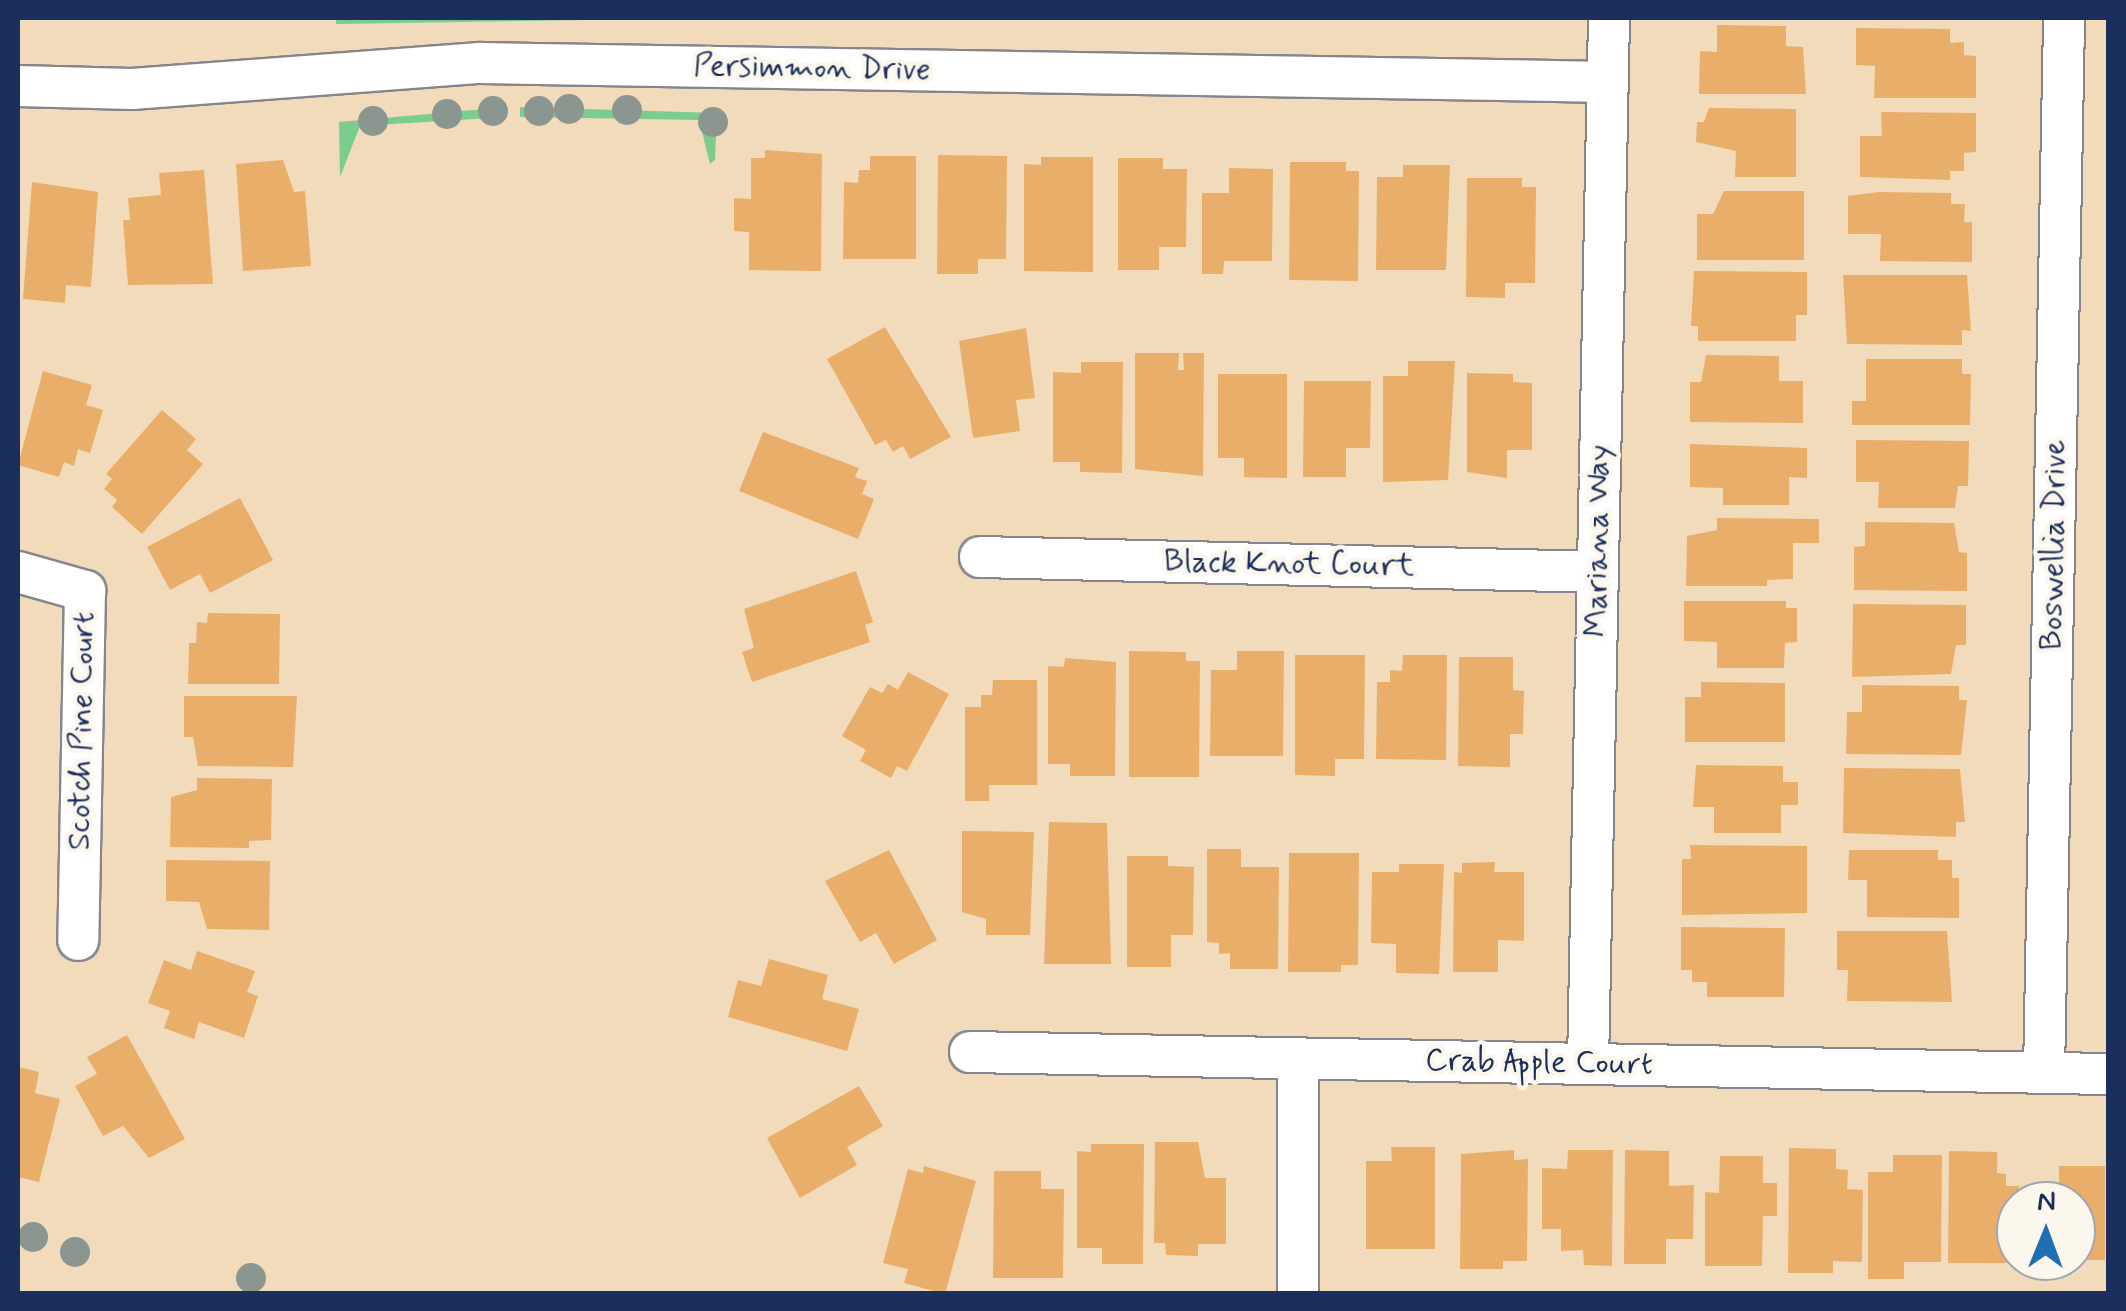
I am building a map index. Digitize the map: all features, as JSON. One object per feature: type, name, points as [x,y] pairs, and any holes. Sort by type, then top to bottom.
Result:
[{"type":"street","name":"Mariana Way","points":[[1588,1064],[1609,18]]},
{"type":"street","name":"Boswellia Drive","points":[[2044,1073],[2064,18]]},
{"type":"street","name":"Persimmon Drive","points":[[18,86],[132,89],[480,62],[1608,82]]},
{"type":"street","name":"Black Knot Court","points":[[980,556],[1598,572]]},
{"type":"street","name":"Scotch Pine Court","points":[[18,572],[85,591],[78,940]]},
{"type":"street","name":"Crab Apple Court","points":[[970,1052],[2108,1074]]},
{"type":"street","points":[[1298,1058],[1298,1294]]},
{"type":"green space","points":[[336,18],[709,18],[336,24]]},
{"type":"green space","points":[[507,107],[507,117],[360,126],[340,177],[339,122]]},
{"type":"green space","points":[[520,107],[717,113],[715,160],[710,164],[699,120],[520,117]]},
{"type":"building","points":[[1717,25],[1786,26],[1786,46],[1803,47],[1806,94],[1699,94],[1700,51],[1717,52]]},
{"type":"building","points":[[1856,28],[1950,29],[1950,43],[1964,42],[1964,55],[1976,56],[1976,98],[1874,98],[1875,66],[1856,65]]},
{"type":"building","points":[[1709,108],[1796,109],[1796,177],[1735,177],[1736,151],[1696,142],[1697,122],[1704,122]]},
{"type":"building","points":[[1881,112],[1976,113],[1976,152],[1964,153],[1964,171],[1950,171],[1950,180],[1860,177],[1860,136],[1882,136]]},
{"type":"building","points":[[765,150],[822,154],[821,271],[749,270],[749,232],[734,231],[734,198],[751,199],[751,158],[765,158]]},
{"type":"building","points":[[938,155],[1007,156],[1006,259],[978,259],[978,274],[937,274]]},
{"type":"building","points":[[870,156],[916,156],[916,259],[843,259],[844,182],[858,183],[859,170],[870,170]]},
{"type":"building","points":[[1041,157],[1093,157],[1093,272],[1024,271],[1024,164],[1041,165]]},
{"type":"building","points":[[1118,158],[1163,158],[1163,169],[1187,169],[1186,247],[1159,247],[1159,270],[1118,270]]},
{"type":"building","points":[[283,160],[294,192],[305,191],[311,266],[243,271],[236,164]]},
{"type":"building","points":[[1290,162],[1346,162],[1346,171],[1359,171],[1358,281],[1289,280]]},
{"type":"building","points":[[1403,165],[1450,165],[1446,270],[1376,270],[1377,177],[1403,177]]},
{"type":"building","points":[[1229,168],[1273,169],[1272,261],[1224,261],[1223,274],[1202,274],[1202,193],[1229,193]]},
{"type":"building","points":[[204,170],[213,284],[128,285],[123,220],[130,220],[128,198],[161,195],[159,173]]},
{"type":"building","points":[[1467,178],[1522,178],[1522,187],[1536,187],[1535,283],[1505,283],[1505,298],[1466,297]]},
{"type":"building","points":[[32,182],[98,192],[91,287],[66,285],[65,303],[23,299]]},
{"type":"building","points":[[1724,191],[1804,191],[1804,260],[1697,260],[1697,214],[1713,214]]},
{"type":"building","points":[[1879,192],[1951,193],[1951,204],[1965,204],[1964,222],[1972,222],[1972,262],[1880,261],[1881,234],[1848,234],[1848,196]]},
{"type":"building","points":[[1694,271],[1807,272],[1807,315],[1796,315],[1796,341],[1698,341],[1698,326],[1691,326]]},
{"type":"building","points":[[1843,275],[1967,275],[1971,331],[1962,330],[1962,345],[1847,344]]},
{"type":"building","points":[[885,327],[951,437],[910,459],[903,446],[893,452],[886,440],[875,445],[827,359]]},
{"type":"building","points":[[1026,328],[1035,398],[1016,400],[1020,431],[973,438],[959,341]]},
{"type":"building","points":[[1135,353],[1179,353],[1178,370],[1184,370],[1183,353],[1204,353],[1203,476],[1135,469]]},
{"type":"building","points":[[1706,355],[1779,356],[1779,381],[1803,381],[1803,423],[1690,422],[1690,382],[1701,382]]},
{"type":"building","points":[[1866,359],[1962,359],[1962,374],[1971,374],[1970,425],[1852,425],[1852,401],[1866,401]]},
{"type":"building","points":[[1408,361],[1455,361],[1448,480],[1383,482],[1383,376],[1408,376]]},
{"type":"building","points":[[1081,362],[1123,362],[1122,473],[1080,472],[1080,462],[1053,462],[1053,372],[1081,373]]},
{"type":"building","points":[[43,371],[92,385],[86,405],[103,410],[90,453],[78,449],[74,466],[64,462],[59,477],[18,465]]},
{"type":"building","points":[[1467,373],[1513,374],[1513,382],[1532,383],[1532,450],[1507,450],[1507,478],[1467,472]]},
{"type":"building","points":[[1218,374],[1287,374],[1287,478],[1244,477],[1244,458],[1218,458]]},
{"type":"building","points":[[1304,381],[1371,381],[1370,448],[1346,448],[1346,477],[1303,477]]},
{"type":"building","points":[[162,410],[196,439],[187,450],[203,464],[142,534],[112,507],[117,500],[104,489],[112,479],[106,474]]},
{"type":"building","points":[[763,432],[859,468],[855,477],[867,481],[862,494],[874,499],[858,539],[739,491]]},
{"type":"building","points":[[1856,440],[1969,441],[1968,486],[1958,486],[1955,508],[1878,508],[1879,482],[1856,482]]},
{"type":"building","points":[[1690,444],[1807,448],[1807,478],[1789,477],[1789,505],[1723,505],[1723,488],[1690,487]]},
{"type":"building","points":[[240,498],[273,560],[210,593],[200,574],[170,590],[147,547]]},
{"type":"building","points":[[1717,518],[1819,519],[1819,543],[1793,543],[1793,579],[1767,580],[1767,586],[1686,586],[1687,536],[1717,530]]},
{"type":"building","points":[[1865,522],[1954,523],[1959,552],[1967,553],[1967,591],[1854,590],[1854,547],[1865,546]]},
{"type":"building","points":[[856,571],[873,622],[865,625],[870,642],[752,682],[742,652],[754,648],[744,609]]},
{"type":"building","points":[[1684,601],[1786,601],[1786,608],[1797,608],[1797,642],[1785,643],[1784,668],[1717,668],[1717,642],[1684,641]]},
{"type":"building","points":[[1853,604],[1966,605],[1966,645],[1956,645],[1951,674],[1852,677]]},
{"type":"building","points":[[208,613],[280,614],[279,684],[188,684],[189,643],[196,643],[197,622],[207,623]]},
{"type":"building","points":[[1129,651],[1186,652],[1186,661],[1200,661],[1199,777],[1129,777]]},
{"type":"building","points":[[1237,651],[1284,651],[1283,756],[1210,756],[1211,670],[1237,670]]},
{"type":"building","points":[[1295,655],[1365,655],[1364,759],[1335,759],[1335,776],[1295,775]]},
{"type":"building","points":[[1403,655],[1447,655],[1446,760],[1376,759],[1377,682],[1390,682],[1390,670],[1402,671]]},
{"type":"building","points":[[1459,657],[1513,657],[1513,690],[1524,691],[1523,734],[1510,734],[1510,767],[1458,766]]},
{"type":"building","points":[[1065,658],[1116,662],[1115,776],[1070,776],[1070,764],[1048,764],[1048,666],[1064,667]]},
{"type":"building","points":[[908,672],[949,694],[907,771],[897,766],[891,778],[860,761],[866,750],[842,736],[870,687],[882,693],[888,684],[898,690]]},
{"type":"building","points":[[993,680],[1037,680],[1037,785],[989,785],[989,801],[965,801],[965,707],[981,707],[981,695],[992,695]]},
{"type":"building","points":[[1701,682],[1785,683],[1785,742],[1685,742],[1685,697],[1701,697]]},
{"type":"building","points":[[1862,685],[1959,686],[1959,700],[1967,700],[1961,755],[1846,754],[1847,712],[1862,712]]},
{"type":"building","points":[[184,696],[297,696],[293,767],[198,766],[193,737],[184,737]]},
{"type":"building","points":[[1696,765],[1783,766],[1783,782],[1798,782],[1798,805],[1781,805],[1781,833],[1714,833],[1714,807],[1693,807]]},
{"type":"building","points":[[1844,768],[1960,769],[1965,822],[1956,822],[1956,837],[1843,833]]},
{"type":"building","points":[[197,778],[272,779],[271,840],[249,841],[249,848],[170,847],[171,797],[197,790]]},
{"type":"building","points":[[1049,822],[1107,823],[1111,964],[1044,964]]},
{"type":"building","points":[[962,831],[1034,832],[1030,935],[986,935],[986,919],[962,912]]},
{"type":"building","points":[[1690,845],[1807,846],[1807,913],[1682,915],[1682,859],[1691,859]]},
{"type":"building","points":[[1207,849],[1241,849],[1241,867],[1279,867],[1278,969],[1230,969],[1230,953],[1219,954],[1219,943],[1207,942]]},
{"type":"building","points":[[889,850],[937,940],[894,964],[876,933],[860,942],[825,881]]},
{"type":"building","points":[[1849,850],[1938,850],[1938,860],[1952,860],[1952,878],[1959,878],[1959,918],[1867,917],[1867,880],[1848,880]]},
{"type":"building","points":[[1289,853],[1359,853],[1358,965],[1341,965],[1341,972],[1288,972]]},
{"type":"building","points":[[1127,856],[1168,856],[1168,866],[1194,867],[1193,935],[1171,935],[1171,967],[1127,967]]},
{"type":"building","points":[[166,860],[270,861],[269,930],[207,929],[199,902],[166,901]]},
{"type":"building","points":[[1495,862],[1494,872],[1524,872],[1524,941],[1498,940],[1498,972],[1453,972],[1454,872],[1462,873],[1462,863]]},
{"type":"building","points":[[1399,864],[1444,864],[1439,974],[1396,973],[1396,944],[1371,943],[1372,872],[1399,872]]},
{"type":"building","points":[[1681,927],[1785,928],[1784,997],[1707,997],[1707,982],[1692,982],[1692,970],[1681,970]]},
{"type":"building","points":[[1837,931],[1947,931],[1952,1002],[1847,1001],[1848,970],[1837,970]]},
{"type":"building","points":[[197,951],[255,971],[247,992],[258,996],[244,1038],[199,1022],[194,1039],[164,1028],[170,1011],[148,1003],[164,960],[191,970]]},
{"type":"building","points":[[769,959],[828,975],[822,999],[859,1009],[847,1051],[728,1017],[738,980],[761,986]]},
{"type":"building","points":[[127,1035],[185,1139],[149,1158],[123,1126],[103,1136],[75,1086],[97,1074],[87,1057]]},
{"type":"building","points":[[18,1067],[39,1072],[35,1093],[60,1099],[39,1182],[18,1177]]},
{"type":"building","points":[[859,1086],[883,1126],[847,1147],[857,1165],[800,1198],[767,1138]]},
{"type":"building","points":[[1155,1142],[1198,1142],[1205,1178],[1226,1178],[1226,1244],[1198,1244],[1198,1256],[1166,1255],[1165,1243],[1154,1243]]},
{"type":"building","points":[[1091,1144],[1144,1144],[1143,1264],[1102,1264],[1102,1248],[1077,1248],[1077,1151],[1091,1152]]},
{"type":"building","points":[[1391,1147],[1435,1147],[1435,1249],[1366,1249],[1366,1161],[1392,1161]]},
{"type":"building","points":[[1789,1148],[1836,1149],[1836,1169],[1848,1170],[1847,1189],[1863,1190],[1862,1262],[1833,1261],[1833,1273],[1788,1273]]},
{"type":"building","points":[[1514,1150],[1514,1160],[1528,1159],[1527,1261],[1503,1261],[1503,1269],[1460,1269],[1461,1154]]},
{"type":"building","points":[[1568,1150],[1613,1150],[1612,1266],[1584,1265],[1583,1250],[1561,1251],[1561,1229],[1542,1229],[1542,1168],[1567,1169]]},
{"type":"building","points":[[1625,1150],[1669,1151],[1669,1186],[1694,1185],[1693,1239],[1666,1239],[1666,1264],[1624,1264]]},
{"type":"building","points":[[1949,1151],[1997,1152],[1997,1173],[2006,1174],[2006,1181],[1996,1181],[1996,1263],[1948,1263]]},
{"type":"building","points":[[1893,1155],[1942,1155],[1941,1262],[1904,1262],[1904,1279],[1868,1279],[1868,1172],[1893,1172]]},
{"type":"building","points":[[1720,1156],[1763,1156],[1763,1183],[1777,1183],[1777,1216],[1763,1216],[1762,1266],[1705,1266],[1705,1192],[1719,1193]]},
{"type":"building","points":[[924,1166],[976,1181],[945,1294],[904,1283],[908,1269],[883,1263],[908,1169],[923,1173]]},
{"type":"building","points":[[2059,1166],[2105,1166],[2105,1260],[2096,1260],[2096,1181],[2059,1181]]},
{"type":"building","points":[[994,1171],[1041,1171],[1041,1189],[1064,1189],[1063,1278],[993,1278]]}]
